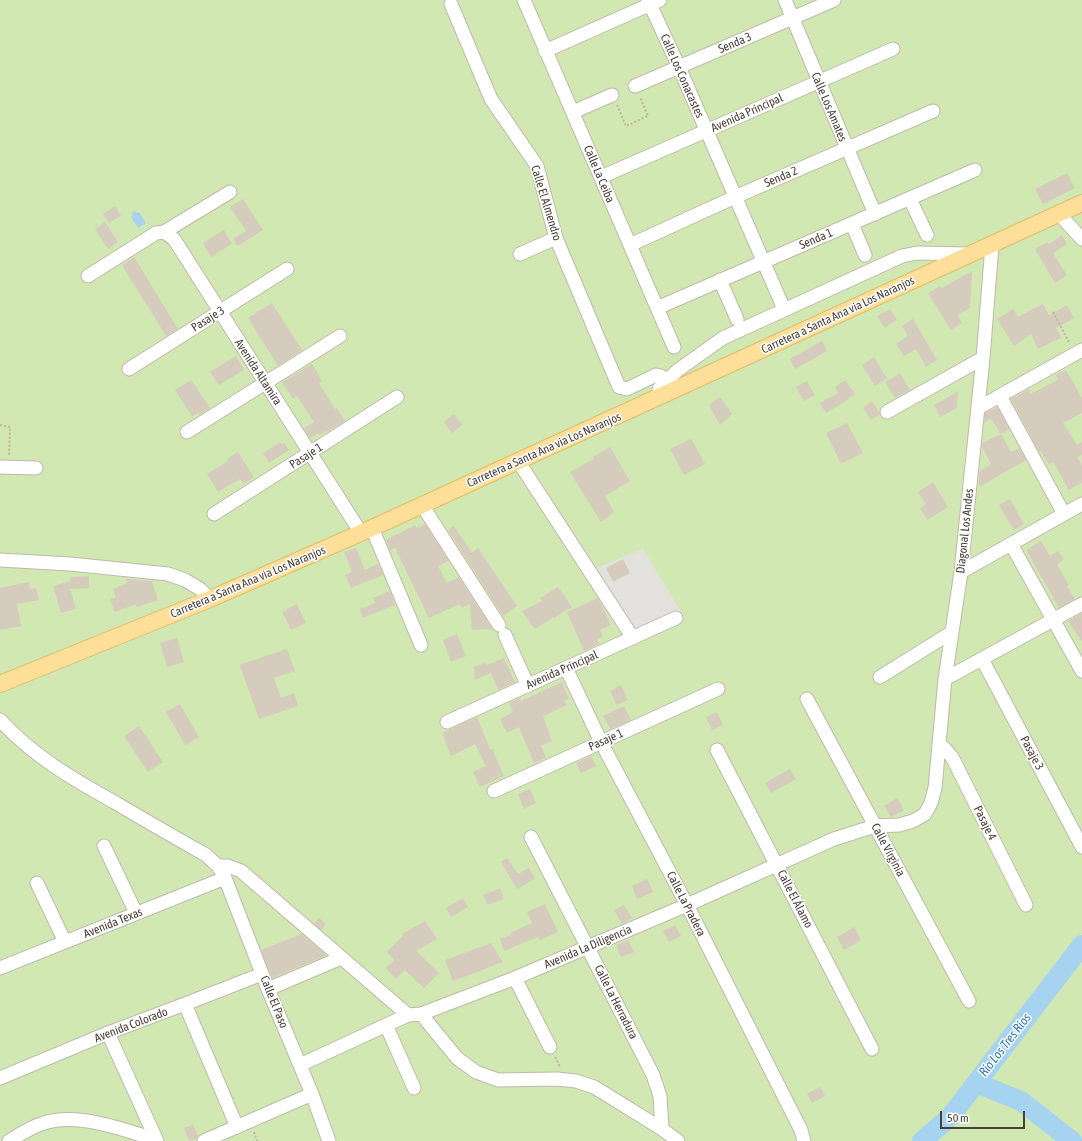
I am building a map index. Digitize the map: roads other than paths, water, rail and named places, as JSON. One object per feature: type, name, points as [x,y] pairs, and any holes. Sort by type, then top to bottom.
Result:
[{"type":"main road","name":"Carretera a Santa Ana via Los Naranjos","points":[[0,684],[210,599],[367,531],[1082,203]]},
{"type":"street","name":"Calle La Ceiba","points":[[524,0],[674,347]]},
{"type":"street","name":"Calle Los Amates","points":[[785,0],[875,214]]},
{"type":"street","name":"Senda 3","points":[[635,86],[834,0]]},
{"type":"street","points":[[545,51],[652,2]]},
{"type":"street","name":"Calle Los Conacastes","points":[[652,2],[706,131],[784,309]]},
{"type":"street","name":"Calle El Almendro","points":[[451,4],[491,99],[537,166],[556,238],[619,388],[627,389],[656,375],[661,376],[664,383]]},
{"type":"street","name":"Avenida Principal","points":[[601,177],[893,49]]},
{"type":"street","points":[[573,112],[612,95]]},
{"type":"street","name":"Senda 2","points":[[630,245],[735,197],[933,112]]},
{"type":"street","name":"Senda 1","points":[[657,308],[975,170]]},
{"type":"street","points":[[88,276],[156,233],[164,232],[230,192]]},
{"type":"street","points":[[910,199],[927,235]]},
{"type":"street","points":[[1059,214],[1082,240]]},
{"type":"street","points":[[852,224],[865,255]]},
{"type":"street","name":"Avenida Altamira","points":[[164,232],[174,239],[350,516],[367,531],[421,645]]},
{"type":"street","points":[[520,254],[556,238]]},
{"type":"street","name":"Diagonal Los Andes","points":[[925,814],[931,803],[934,788],[945,679],[961,572],[983,358],[992,245]]},
{"type":"street","points":[[652,400],[664,383],[678,370],[723,338],[784,309],[902,256],[918,253],[973,254]]},
{"type":"street","name":"Pasaje 3","points":[[129,369],[287,269]]},
{"type":"street","points":[[720,280],[737,319]]},
{"type":"street","points":[[187,432],[340,336]]},
{"type":"street","points":[[978,408],[1080,353]]},
{"type":"street","points":[[887,412],[983,358]]},
{"type":"street","points":[[1000,396],[1064,514]]},
{"type":"street","name":"Pasaje 1","points":[[214,514],[397,397]]},
{"type":"street","points":[[518,461],[633,638]]},
{"type":"street","points":[[4,467],[36,468]]},
{"type":"street","points":[[961,572],[1082,504]]},
{"type":"street","points":[[422,505],[502,630],[528,686]]},
{"type":"street","points":[[1012,544],[1082,671]]},
{"type":"street","points":[[0,560],[70,564],[168,574],[185,580],[200,589],[210,599]]},
{"type":"street","points":[[945,679],[1082,604]]},
{"type":"street","name":"Avenida Principal","points":[[447,722],[676,618]]},
{"type":"street","points":[[880,677],[952,632]]},
{"type":"street","name":"Pasaje 3","points":[[982,659],[1082,847]]},
{"type":"street","name":"Calle La Pradera","points":[[566,668],[601,742],[687,905],[802,1130],[804,1141]]},
{"type":"street","name":"Pasaje 1","points":[[494,791],[718,689]]},
{"type":"street","name":"Calle Virginia","points":[[807,699],[969,1001]]},
{"type":"street","points":[[0,720],[29,748],[73,779],[206,855],[218,866],[228,866],[241,871],[341,958],[415,1014],[457,1058],[476,1072],[498,1080],[567,1080],[576,1081],[594,1087],[662,1129],[678,1141]]},
{"type":"street","name":"Pasaje 4","points":[[939,744],[952,756],[1026,906]]},
{"type":"street","name":"Calle El Álamo","points":[[717,750],[872,1048]]},
{"type":"street","name":"Avenida La Diligencia","points":[[300,1065],[386,1025],[515,978],[687,905],[834,839],[875,826],[899,825],[913,821],[925,814]]},
{"type":"street","name":"Calle La Herradura","points":[[531,837],[653,1075],[660,1096],[662,1129]]},
{"type":"street","points":[[104,846],[136,913]]},
{"type":"street","name":"Calle El Paso","points":[[218,866],[225,878],[329,1140]]},
{"type":"street","name":"Avenida Texas","points":[[0,968],[225,878]]},
{"type":"street","points":[[38,882],[65,942]]},
{"type":"street","points":[[268,989],[341,958]]},
{"type":"street","name":"Avenida Colorado","points":[[0,1078],[108,1033],[262,974]]},
{"type":"street","points":[[515,978],[550,1047]]},
{"type":"street","points":[[185,1004],[237,1127]]},
{"type":"street","points":[[386,1025],[414,1088]]},
{"type":"street","points":[[108,1033],[156,1140]]},
{"type":"street","points":[[204,1141],[312,1094]]},
{"type":"street","points":[[9,1141],[26,1130],[45,1122],[71,1119],[99,1123],[156,1140]]},
{"type":"water","points":[[135,211],[137,213],[139,212],[146,223],[138,228],[131,217],[133,216],[132,213]]},
{"type":"waterway","name":"Río Los Tres Ríos","points":[[922,1141],[950,1117],[1082,945]]},
{"type":"waterway","points":[[976,1083],[1021,1101],[1072,1141]]}]
